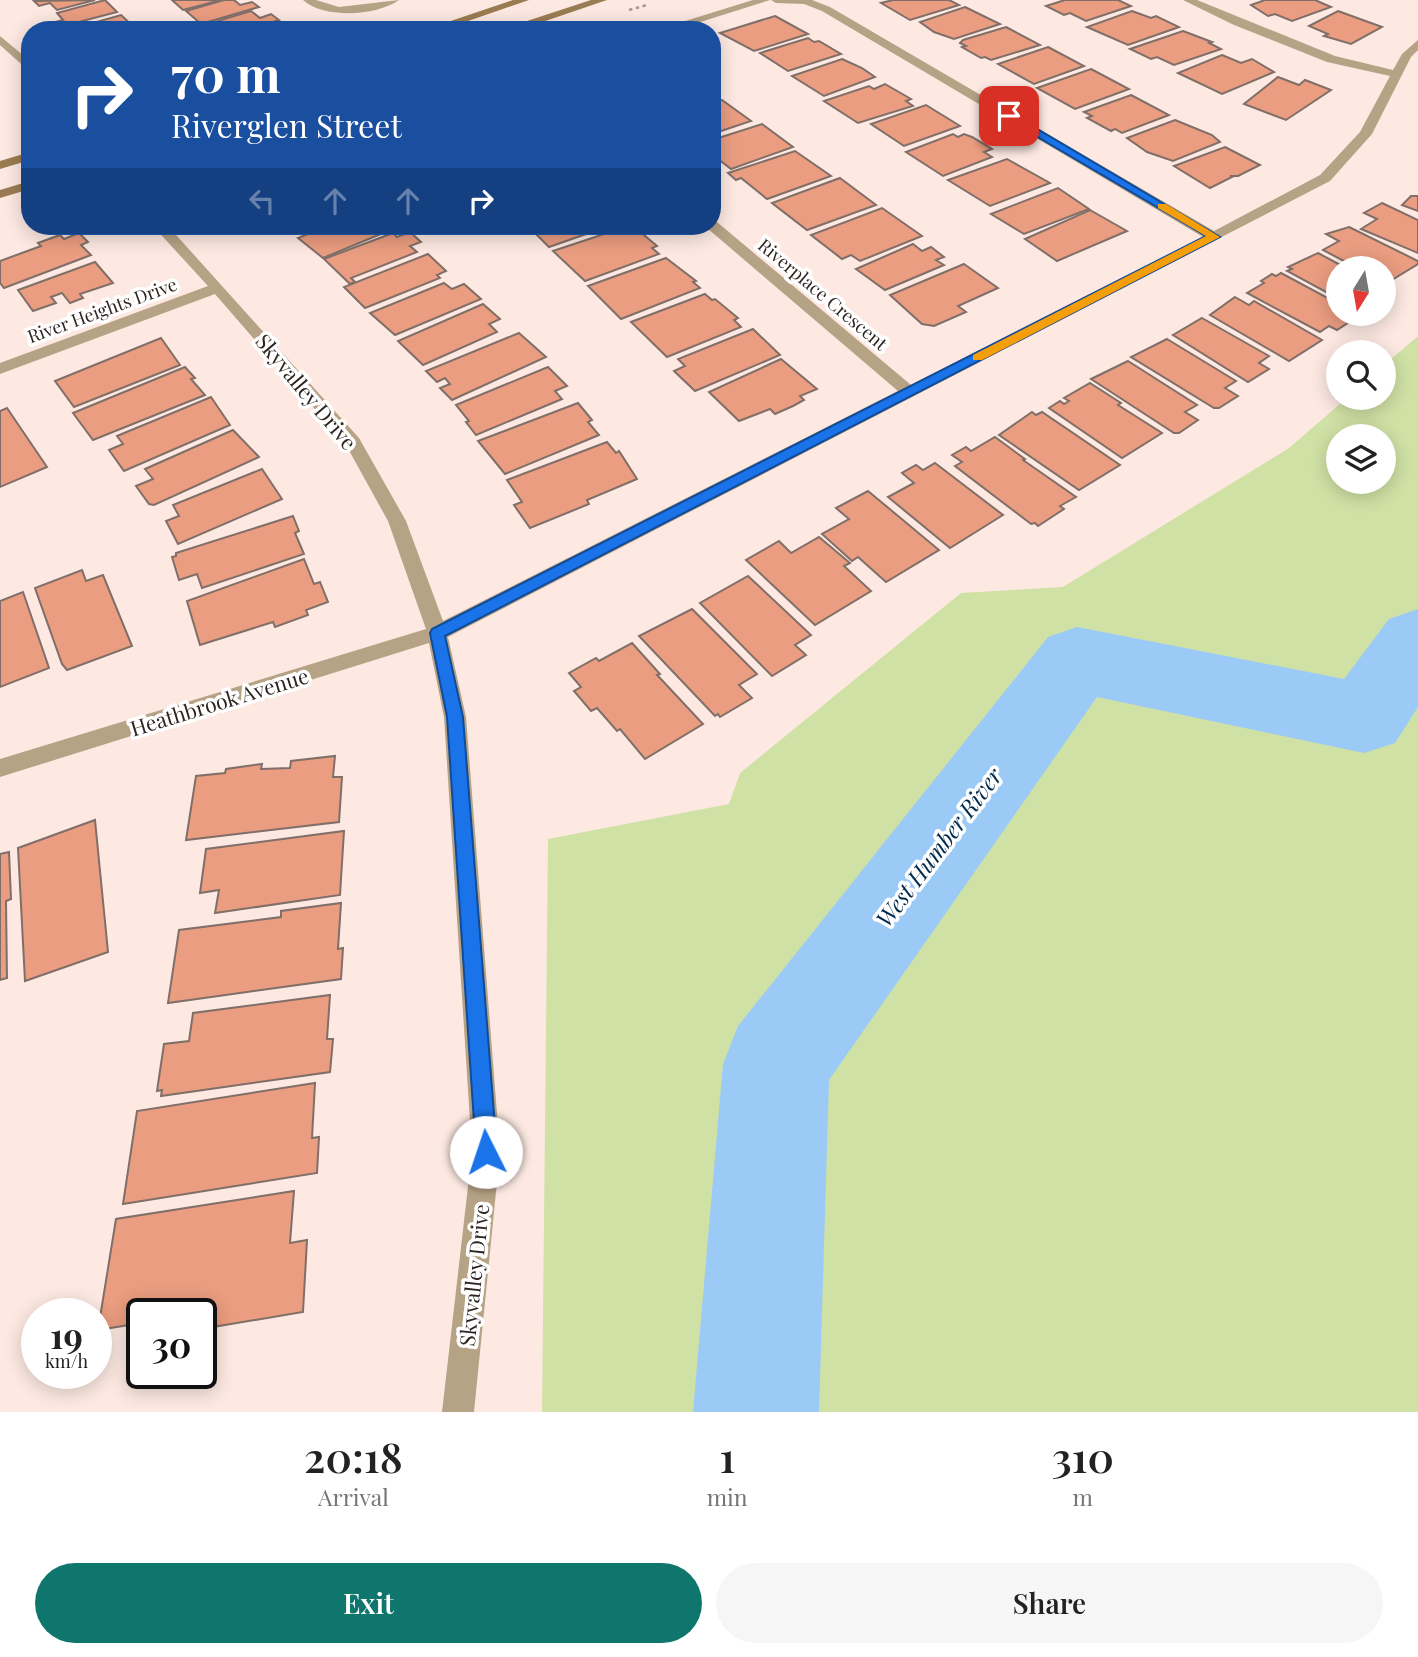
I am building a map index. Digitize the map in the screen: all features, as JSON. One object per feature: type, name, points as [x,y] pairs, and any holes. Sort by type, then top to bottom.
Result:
[{"type":"main road","points":[[458,21],[524,0]]},
{"type":"main road","points":[[535,21],[602,0]]},
{"type":"main road","points":[[0,165],[21,159]]},
{"type":"main road","points":[[0,194],[21,188]]},
{"type":"street","points":[[308,0],[322,8],[340,11],[363,9],[394,0]]},
{"type":"street","points":[[693,21],[765,0]]},
{"type":"street","points":[[776,0],[805,1],[826,9],[1214,237]]},
{"type":"street","points":[[1188,0],[1238,23],[1331,59],[1397,74]]},
{"type":"street","points":[[0,39],[21,59]]},
{"type":"street","name":"Heathbrook Avenue","points":[[0,768],[437,633],[1214,237],[1325,178],[1366,134],[1406,56],[1418,43]]},
{"type":"street","name":"Riverplace Crescent","points":[[721,233],[909,392]]},
{"type":"street","name":"Skyvalley Drive","points":[[168,235],[354,442],[397,521],[437,633],[455,717],[486,1152],[458,1412]]},
{"type":"street","name":"River Heights Drive","points":[[0,369],[218,288]]},
{"type":"green space","points":[[1418,336],[1418,1412],[542,1412],[548,839],[729,804],[740,773],[961,593],[1063,587],[1289,448],[1333,410],[1396,410],[1396,355]]},
{"type":"building","points":[[95,0],[57,10],[50,3],[39,6],[34,1]]},
{"type":"building","points":[[105,0],[117,12],[83,21],[59,21],[63,20],[57,13]]},
{"type":"building","points":[[172,0],[221,0],[183,10]]},
{"type":"building","points":[[224,0],[234,0],[240,5],[252,2],[259,7],[211,21],[198,21],[186,11]]},
{"type":"building","points":[[893,0],[949,0],[959,5],[910,20],[881,3]]},
{"type":"building","points":[[1065,0],[1118,0],[1131,6],[1086,21],[1070,13],[1064,15],[1046,6]]},
{"type":"building","points":[[1265,0],[1315,0],[1331,7],[1292,21],[1275,14],[1268,16],[1251,5]]},
{"type":"building","points":[[965,7],[1000,24],[954,39],[934,32],[920,22]]},
{"type":"building","points":[[251,11],[260,18],[271,14],[279,20],[276,21],[217,21]]},
{"type":"building","points":[[1132,11],[1151,18],[1156,16],[1179,27],[1128,45],[1087,27]]},
{"type":"building","points":[[1338,11],[1382,27],[1351,44],[1324,36],[1328,34],[1309,26]]},
{"type":"building","points":[[121,15],[127,21],[100,21]]},
{"type":"building","points":[[775,16],[808,34],[754,51],[721,33]]},
{"type":"building","points":[[1006,27],[1040,45],[991,60],[981,58],[960,43],[963,40]]},
{"type":"building","points":[[1183,31],[1212,42],[1209,43],[1221,49],[1174,65],[1157,57],[1151,59],[1130,49]]},
{"type":"building","points":[[808,38],[841,54],[788,71],[760,53]]},
{"type":"building","points":[[1048,47],[1084,66],[1034,84],[998,64]]},
{"type":"building","points":[[1222,55],[1241,63],[1252,59],[1274,72],[1222,94],[1178,73]]},
{"type":"building","points":[[842,59],[875,77],[824,96],[792,76]]},
{"type":"building","points":[[1091,69],[1129,89],[1075,109],[1037,88]]},
{"type":"building","points":[[1278,77],[1299,85],[1305,80],[1331,90],[1286,120],[1244,104]]},
{"type":"building","points":[[885,84],[911,99],[906,101],[913,106],[858,123],[824,101],[869,86],[874,89]]},
{"type":"building","points":[[1131,95],[1169,115],[1122,133],[1115,129],[1111,131],[1087,118],[1092,116],[1084,112]]},
{"type":"building","points":[[722,100],[751,121],[721,131]]},
{"type":"building","points":[[926,105],[960,126],[904,146],[871,124]]},
{"type":"building","points":[[1175,120],[1212,135],[1220,142],[1173,161],[1147,152],[1127,138]]},
{"type":"building","points":[[762,124],[793,147],[731,169],[721,161],[721,137]]},
{"type":"building","points":[[953,134],[958,137],[964,134],[972,137],[992,149],[984,152],[992,157],[943,176],[906,152]]},
{"type":"building","points":[[1225,147],[1260,165],[1238,176],[1230,176],[1232,177],[1210,188],[1174,166]]},
{"type":"building","points":[[795,151],[831,176],[767,199],[741,178],[736,180],[728,173]]},
{"type":"building","points":[[1007,159],[1050,183],[990,206],[948,180]]},
{"type":"building","points":[[840,178],[876,205],[807,230],[772,203]]},
{"type":"building","points":[[1058,188],[1089,209],[1024,234],[991,214]]},
{"type":"building","points":[[1411,196],[1418,196],[1418,211],[1402,205]]},
{"type":"building","points":[[1382,203],[1418,220],[1418,253],[1361,229],[1377,219],[1364,213]]},
{"type":"building","points":[[882,208],[922,236],[860,261],[851,255],[842,259],[811,235]]},
{"type":"building","points":[[1090,210],[1127,231],[1057,261],[1025,239]]},
{"type":"building","points":[[1349,227],[1418,261],[1418,264],[1396,277],[1396,256],[1334,256],[1323,250],[1339,241],[1326,234]]},
{"type":"building","points":[[60,235],[64,239],[81,235],[88,242],[81,245],[91,255],[4,288],[0,283],[0,261],[41,246],[38,243]]},
{"type":"building","points":[[305,235],[378,235],[323,258],[298,238]]},
{"type":"building","points":[[388,235],[413,235],[421,242],[410,246],[417,252],[351,278],[355,282],[350,284],[324,259]]},
{"type":"building","points":[[537,235],[583,235],[549,247]]},
{"type":"building","points":[[601,235],[644,235],[657,246],[652,248],[659,254],[585,281],[553,251]]},
{"type":"building","points":[[913,244],[922,251],[931,247],[944,257],[936,260],[944,265],[885,290],[856,269]]},
{"type":"building","points":[[1318,253],[1326,257],[1326,292],[1287,271],[1292,269],[1288,267]]},
{"type":"building","points":[[428,254],[446,271],[437,275],[440,278],[365,308],[344,287]]},
{"type":"building","points":[[666,258],[696,281],[693,282],[700,288],[621,319],[588,286]]},
{"type":"building","points":[[95,262],[113,283],[80,294],[83,298],[70,303],[62,293],[51,297],[56,303],[33,311],[18,290]]},
{"type":"building","points":[[964,264],[998,288],[958,306],[966,312],[934,326],[922,324],[890,295]]},
{"type":"building","points":[[1281,273],[1326,297],[1326,326],[1329,326],[1320,332],[1247,293],[1264,283],[1261,281],[1272,274],[1276,276]]},
{"type":"building","points":[[444,283],[452,289],[464,284],[481,299],[395,335],[370,313]]},
{"type":"building","points":[[705,294],[738,318],[734,320],[741,327],[667,357],[631,322]]},
{"type":"building","points":[[1235,297],[1249,305],[1254,301],[1322,340],[1289,361],[1210,315]]},
{"type":"building","points":[[483,304],[500,319],[489,324],[497,332],[423,365],[398,341]]},
{"type":"building","points":[[1202,318],[1269,356],[1259,363],[1269,369],[1248,382],[1173,335]]},
{"type":"building","points":[[753,329],[780,355],[695,391],[674,371],[685,366],[678,359]]},
{"type":"building","points":[[519,333],[546,357],[452,400],[440,388],[450,384],[445,378],[437,382],[426,371]]},
{"type":"building","points":[[161,338],[180,365],[74,407],[55,381]]},
{"type":"building","points":[[1167,339],[1236,381],[1225,388],[1238,396],[1219,408],[1214,408],[1131,357]]},
{"type":"building","points":[[781,359],[817,389],[800,396],[804,400],[793,406],[775,414],[770,409],[739,421],[709,392]]},
{"type":"building","points":[[1128,361],[1197,405],[1185,412],[1198,420],[1179,433],[1174,433],[1091,379]]},
{"type":"building","points":[[185,367],[205,395],[93,440],[73,413]]},
{"type":"building","points":[[548,367],[567,386],[555,391],[562,399],[476,435],[456,405]]},
{"type":"building","points":[[1090,383],[1162,433],[1122,458],[1049,408],[1060,401],[1064,404],[1069,401],[1064,398]]},
{"type":"building","points":[[211,397],[230,425],[124,471],[109,450],[123,444],[117,436]]},
{"type":"building","points":[[578,403],[592,420],[588,422],[599,435],[505,474],[478,441]]},
{"type":"building","points":[[7,408],[47,467],[0,487],[0,411]]},
{"type":"building","points":[[1032,412],[1036,415],[1042,412],[1120,465],[1079,490],[999,435]]},
{"type":"building","points":[[233,430],[259,457],[154,505],[149,504],[136,486],[153,479],[145,469]]},
{"type":"building","points":[[995,437],[1076,497],[1060,506],[1064,509],[1038,526],[1031,524],[955,466],[962,462],[952,455],[966,447],[971,451]]},
{"type":"building","points":[[607,442],[616,453],[619,451],[637,479],[587,500],[589,504],[530,528],[514,505],[522,502],[507,480]]},
{"type":"building","points":[[935,463],[1003,515],[950,548],[888,497],[914,483],[902,473],[916,465],[923,470]]},
{"type":"building","points":[[262,469],[282,499],[178,544],[166,521],[179,516],[173,505]]},
{"type":"building","points":[[868,491],[939,550],[886,582],[858,557],[852,561],[822,534],[849,519],[836,508]]},
{"type":"building","points":[[293,516],[299,531],[295,533],[304,554],[202,588],[197,574],[179,580],[172,557],[176,556],[176,553]]},
{"type":"building","points":[[819,537],[850,563],[844,566],[871,591],[815,625],[746,560],[779,541],[791,553]]},
{"type":"building","points":[[304,559],[314,584],[320,582],[328,602],[306,610],[308,615],[275,627],[273,622],[200,645],[187,601]]},
{"type":"building","points":[[82,570],[86,581],[103,575],[132,646],[67,670],[62,664],[35,588]]},
{"type":"building","points":[[748,576],[811,635],[795,645],[806,655],[772,676],[700,603]]},
{"type":"building","points":[[23,592],[49,668],[0,687],[0,601]]},
{"type":"building","points":[[692,609],[757,674],[739,685],[752,698],[720,717],[718,714],[715,716],[639,636]]},
{"type":"building","points":[[632,643],[660,674],[657,675],[703,724],[645,759],[620,729],[617,731],[597,708],[591,711],[574,691],[581,687],[569,673]]},
{"type":"building","points":[[335,756],[333,777],[342,777],[339,822],[186,840],[196,776],[225,773],[226,769],[262,764],[261,769],[290,768],[291,761]]},
{"type":"building","points":[[95,820],[108,952],[25,981],[18,848]]},
{"type":"building","points":[[344,831],[340,895],[215,913],[219,890],[200,893],[206,849]]},
{"type":"building","points":[[9,852],[11,899],[6,901],[7,978],[0,980],[0,854]]},
{"type":"building","points":[[341,903],[338,949],[343,948],[341,979],[168,1003],[179,930],[281,917],[281,911]]},
{"type":"building","points":[[330,995],[327,1039],[333,1039],[330,1072],[161,1096],[162,1090],[157,1091],[164,1044],[189,1041],[193,1013]]},
{"type":"building","points":[[315,1083],[312,1138],[319,1137],[317,1173],[123,1204],[137,1111]]},
{"type":"building","points":[[294,1191],[290,1243],[307,1240],[303,1312],[217,1326],[217,1298],[126,1298],[126,1326],[112,1328],[112,1298],[103,1298],[116,1219]]},
{"type":"waterway","name":"West Humber River","points":[[756,1412],[776,1064],[1077,660],[1364,718],[1418,641]]},
{"type":"slow traffic","points":[[977,357],[1214,237],[1162,206]]},
{"type":"route","points":[[486,1152],[455,717],[437,633],[1214,237],[1009,116]]}]
